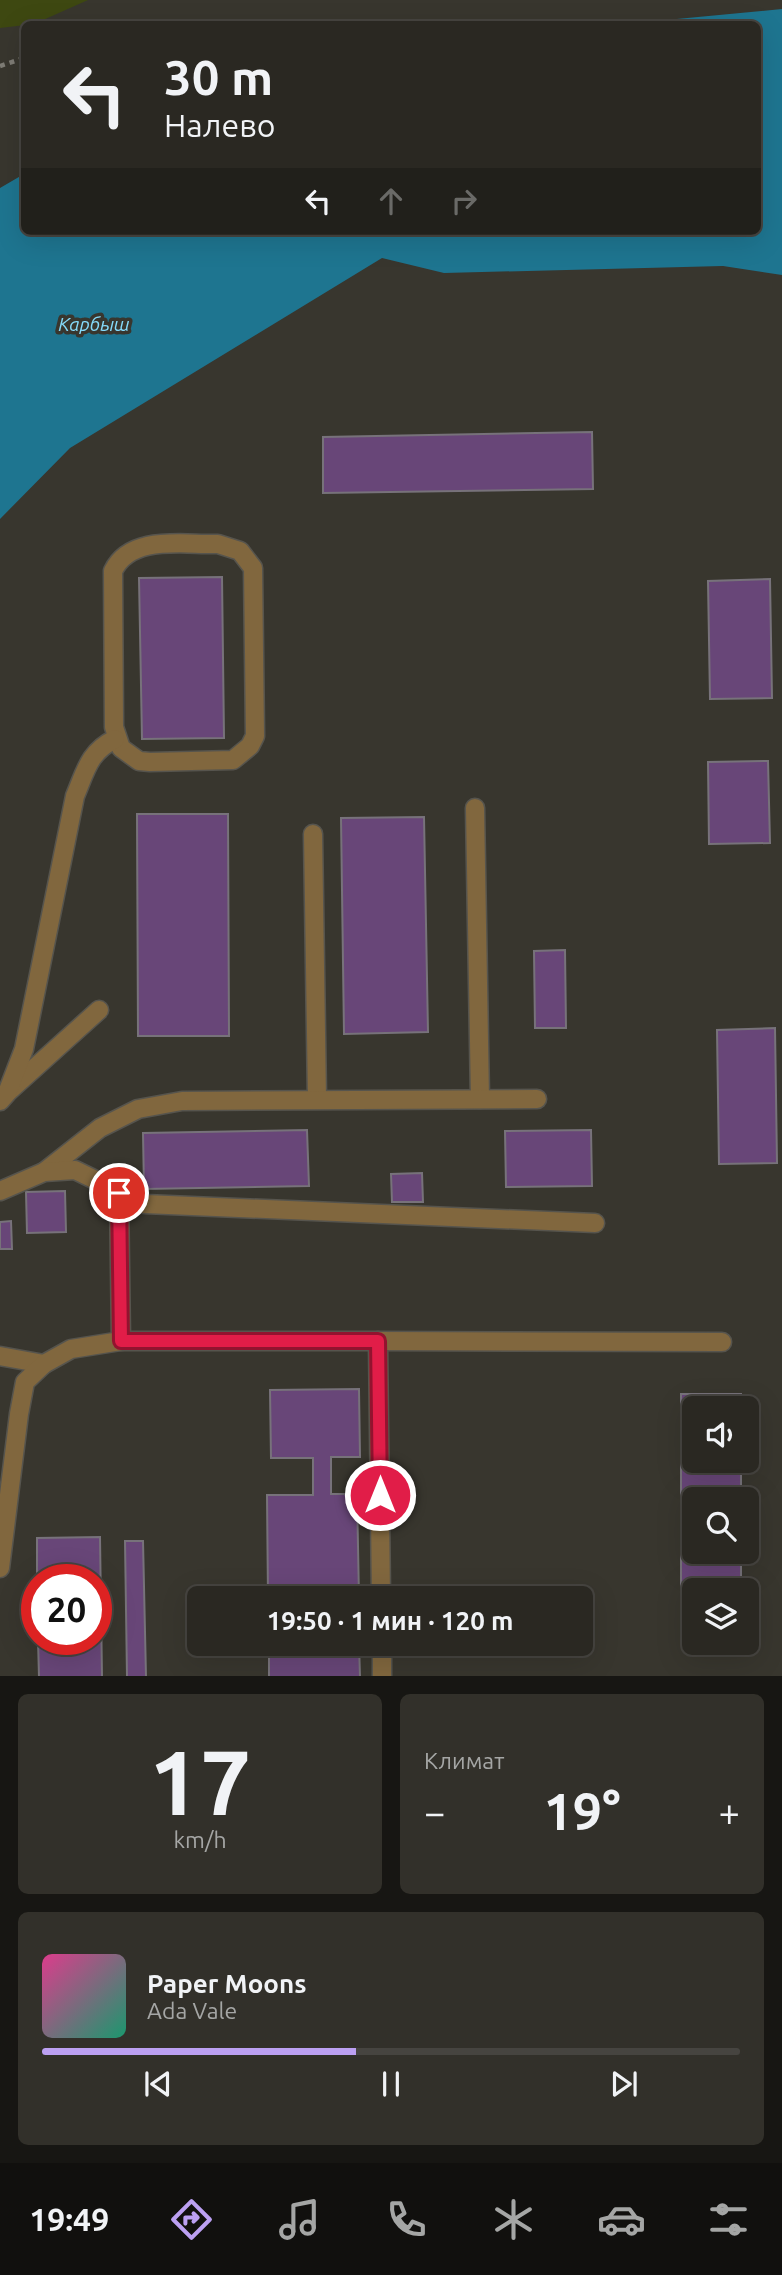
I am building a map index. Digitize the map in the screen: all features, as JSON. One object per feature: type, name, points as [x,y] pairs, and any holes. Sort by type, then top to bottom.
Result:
[{"type":"lane","points":[[218,544],[240,551],[253,568],[255,579],[257,725],[250,746],[233,760],[150,762],[129,756],[115,739],[111,582],[118,561],[135,547],[146,546],[218,544]]},
{"type":"lane","points":[[3,1097],[24,1049],[75,796],[99,747],[115,739]]},
{"type":"lane","points":[[475,808],[480,1099]]},
{"type":"lane","points":[[313,834],[317,1099]]},
{"type":"lane","points":[[3,1097],[99,1010]]},
{"type":"lane","points":[[0,1191],[44,1172],[100,1128],[138,1109],[182,1101],[537,1100]]},
{"type":"lane","points":[[44,1172],[75,1170],[145,1204],[595,1223]]},
{"type":"lane","points":[[119,1193],[121,1341]]},
{"type":"lane","points":[[0,1568],[25,1382],[44,1364],[71,1349],[121,1341],[722,1342]]},
{"type":"lane","points":[[378,1341],[381,1586]]},
{"type":"lane","points":[[0,1356],[44,1364]]},
{"type":"lane","points":[[382,1656],[382,1676]]},
{"type":"path","points":[[0,66],[21,59]]},
{"type":"green space","points":[[0,0],[88,0],[41,21],[21,21],[21,26],[0,28]]},
{"type":"water","name":"Карбыш","points":[[782,9],[782,275],[723,266],[444,273],[382,258],[70,448],[0,519],[0,188],[21,176],[21,235],[761,235],[761,21],[656,21]]},
{"type":"building","points":[[592,432],[593,489],[323,493],[323,437]]},
{"type":"building","points":[[222,577],[224,738],[142,739],[139,578]]},
{"type":"building","points":[[770,579],[772,698],[710,699],[708,581]]},
{"type":"building","points":[[768,761],[770,843],[709,844],[708,762]]},
{"type":"building","points":[[137,814],[228,814],[229,1036],[138,1036]]},
{"type":"building","points":[[424,817],[428,1032],[344,1034],[341,818]]},
{"type":"building","points":[[565,950],[566,1028],[535,1028],[534,951]]},
{"type":"building","points":[[775,1028],[777,1163],[719,1164],[717,1030]]},
{"type":"building","points":[[307,1130],[309,1186],[144,1189],[143,1133]]},
{"type":"building","points":[[591,1130],[592,1186],[506,1187],[505,1131]]},
{"type":"building","points":[[422,1173],[423,1202],[392,1202],[391,1174]]},
{"type":"building","points":[[65,1191],[66,1232],[27,1233],[26,1192]]},
{"type":"building","points":[[11,1221],[12,1249],[0,1249],[0,1222]]},
{"type":"building","points":[[359,1389],[360,1457],[331,1457],[331,1494],[357,1494],[359,1586],[268,1586],[267,1495],[313,1495],[313,1458],[271,1458],[270,1390]]},
{"type":"building","points":[[681,1394],[741,1394],[682,1396],[682,1473],[741,1473],[741,1487],[682,1487],[682,1564],[741,1564],[741,1578],[682,1578],[681,1635]]},
{"type":"building","points":[[100,1537],[100,1564],[37,1564],[37,1538]]},
{"type":"building","points":[[125,1541],[143,1541],[146,1676],[127,1676]]},
{"type":"building","points":[[38,1655],[102,1655],[102,1676],[39,1676]]},
{"type":"building","points":[[269,1656],[359,1656],[360,1676],[269,1676]]},
{"type":"route","points":[[119,1193],[121,1341],[378,1341],[380,1495]]}]
